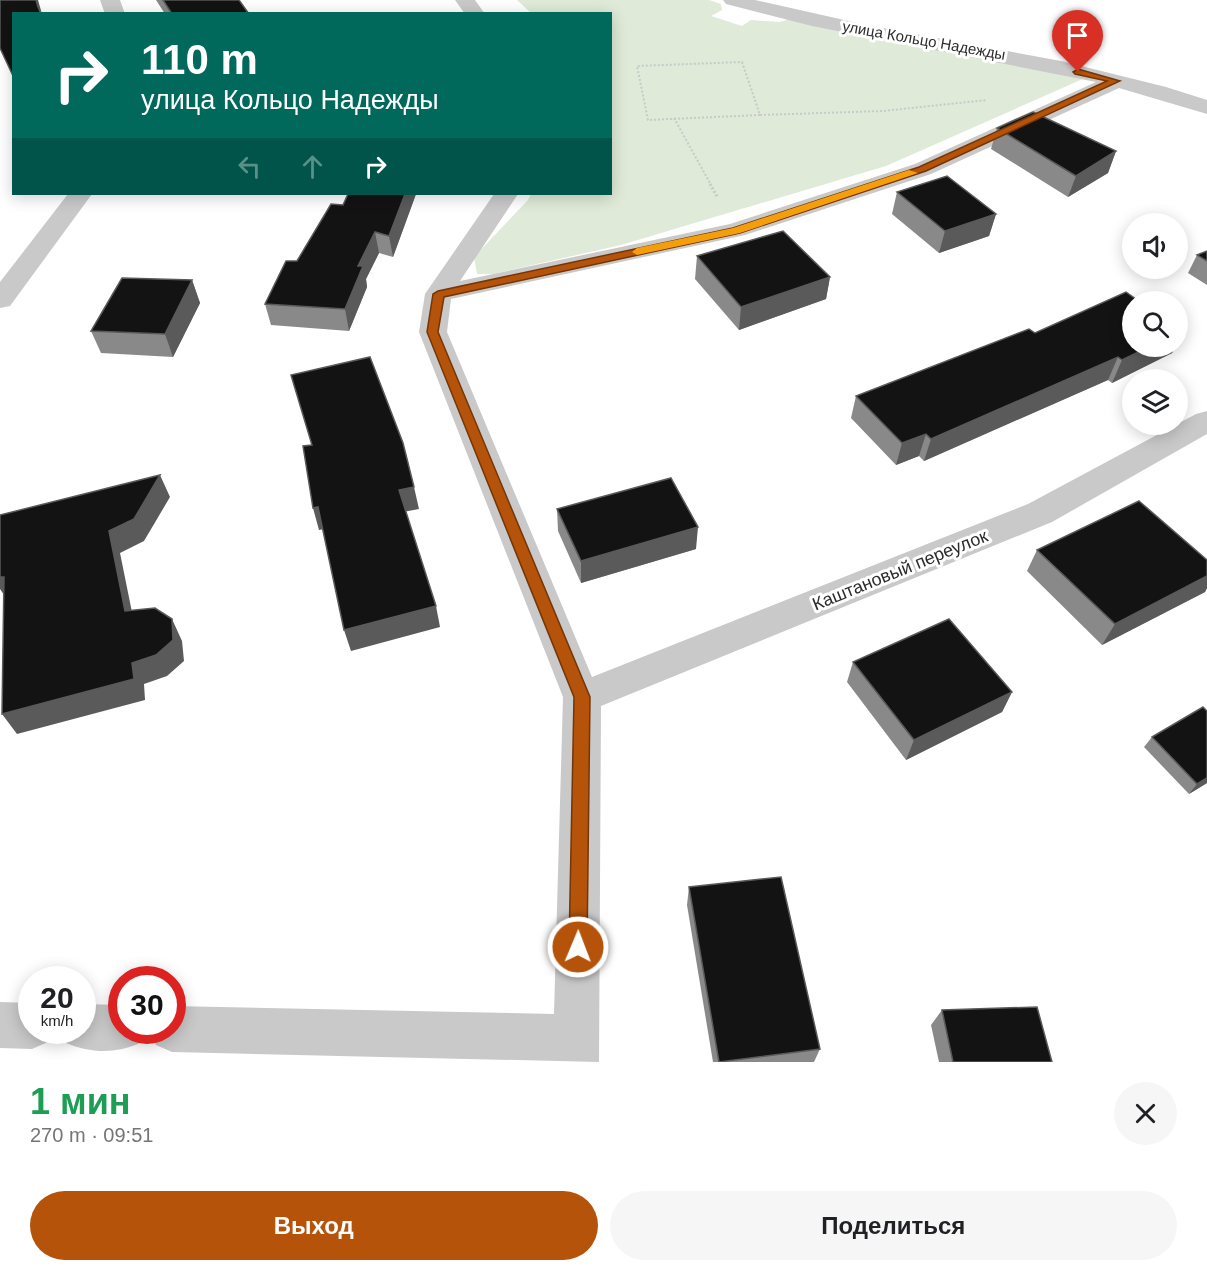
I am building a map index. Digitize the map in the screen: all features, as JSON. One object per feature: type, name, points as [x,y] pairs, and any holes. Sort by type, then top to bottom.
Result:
[{"type":"street","points":[[465,0],[474,12]]},
{"type":"street","name":"улица Кольцо Надежды","points":[[733,0],[813,20],[1021,58],[1116,81],[1207,107]]},
{"type":"street","points":[[438,294],[736,231],[923,169],[1116,81]]},
{"type":"street","points":[[0,300],[79,195]]},
{"type":"street","points":[[186,1030],[576,1050],[582,697],[432,332],[438,294],[506,195]]},
{"type":"street","name":"Каштановый переулок","points":[[582,697],[1040,513],[1207,421]]},
{"type":"street","points":[[0,1025],[18,1026]]},
{"type":"path","points":[[760,115],[742,62],[637,66],[648,120],[882,111],[997,99]]},
{"type":"path","points":[[674,118],[736,231]]},
{"type":"green space","points":[[517,0],[709,0],[721,4],[722,10],[711,16],[742,26],[751,20],[779,22],[794,18],[1085,78],[886,166],[621,245],[493,274],[477,274],[474,257],[530,195],[612,195],[612,12],[530,12]]},
{"type":"building","points":[[0,0],[36,0],[40,12],[12,12],[12,74],[0,48]]},
{"type":"building","points":[[163,0],[239,0],[248,12],[171,12]]},
{"type":"building","points":[[1033,112],[1116,151],[1076,176],[997,128]]},
{"type":"building","points":[[947,176],[996,214],[945,231],[897,192]]},
{"type":"building","points":[[348,195],[405,195],[389,236],[375,232],[358,266],[363,266],[345,309],[265,304],[286,261],[297,261],[331,204],[343,205]]},
{"type":"building","points":[[783,231],[830,277],[741,307],[697,256]]},
{"type":"building","points":[[1207,251],[1207,261],[1197,255]]},
{"type":"building","points":[[122,278],[192,280],[165,334],[91,331]]},
{"type":"building","points":[[1122,294],[1122,357],[1128,357],[1122,360],[1118,357],[931,439],[926,434],[902,443],[856,396],[1029,329],[1035,333]]},
{"type":"building","points":[[370,357],[403,443],[414,487],[399,490],[436,606],[344,630],[318,507],[313,508],[303,446],[312,445],[291,375]]},
{"type":"building","points":[[160,475],[134,519],[109,531],[125,611],[155,608],[172,619],[173,640],[156,655],[132,663],[134,679],[2,714],[4,577],[0,577],[0,515]]},
{"type":"building","points":[[671,478],[698,527],[581,561],[557,509]]},
{"type":"building","points":[[1139,501],[1207,560],[1207,576],[1115,624],[1037,550]]},
{"type":"building","points":[[949,619],[1012,692],[914,740],[853,662]]},
{"type":"building","points":[[1203,707],[1207,711],[1207,778],[1197,784],[1152,737]]},
{"type":"building","points":[[781,877],[820,1049],[719,1062],[689,887]]},
{"type":"building","points":[[1037,1007],[1052,1062],[953,1062],[942,1010]]},
{"type":"slow traffic","points":[[637,252],[736,231],[913,173]]},
{"type":"route","points":[[578,947],[582,697],[432,332],[438,294],[736,231],[923,169],[1116,81],[1078,72]]}]
